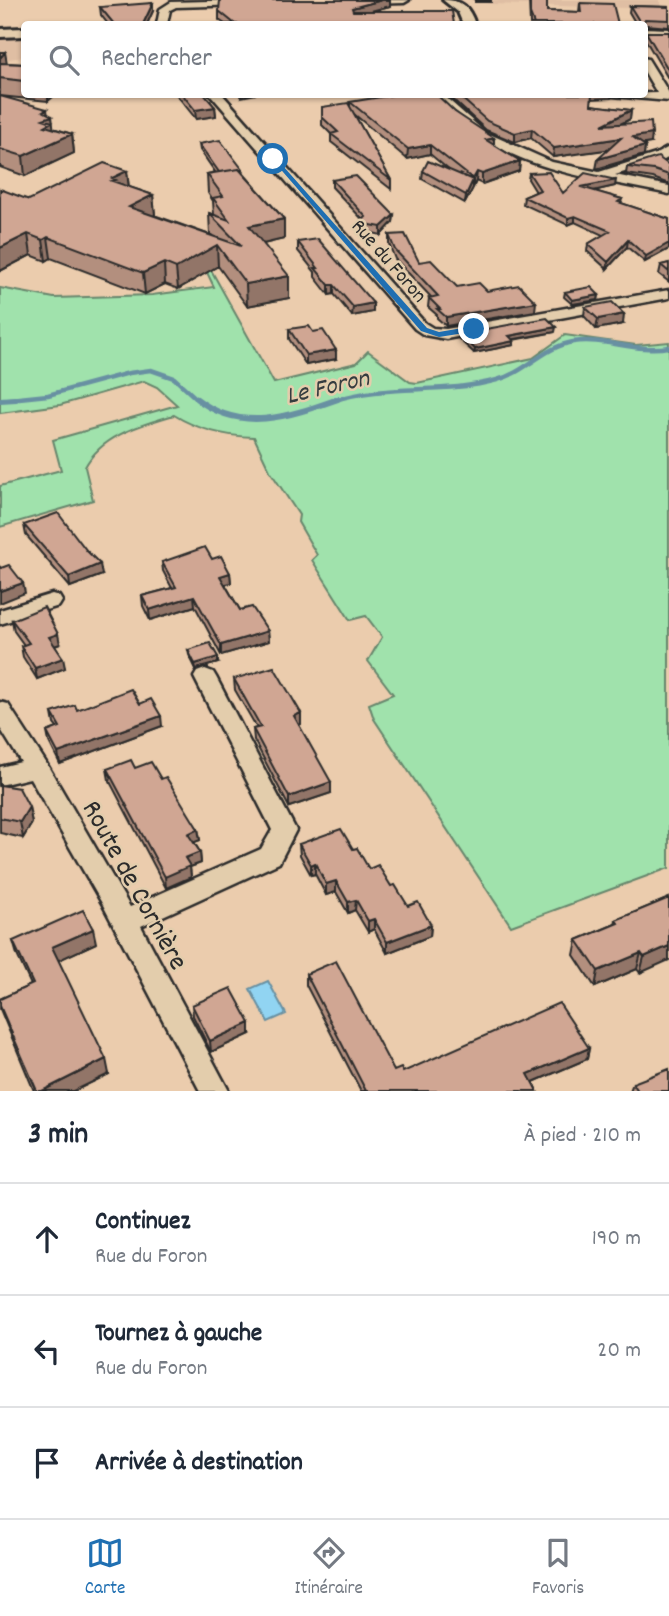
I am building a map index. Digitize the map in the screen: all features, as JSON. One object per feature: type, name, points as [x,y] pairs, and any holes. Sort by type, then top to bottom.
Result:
[{"type":"street","points":[[352,1],[404,0]]},
{"type":"street","points":[[449,0],[463,10],[468,21]]},
{"type":"street","points":[[163,21],[165,9],[174,4],[256,2]]},
{"type":"street","points":[[648,32],[669,33]]},
{"type":"street","points":[[0,34],[20,33]]},
{"type":"street","points":[[648,66],[667,98]]},
{"type":"street","points":[[648,97],[667,98]]},
{"type":"street","name":"Rue du Foron","points":[[219,98],[420,326],[429,332],[450,333],[669,293]]},
{"type":"street","points":[[439,98],[481,135],[512,151],[549,165],[669,190]]},
{"type":"street","points":[[598,176],[660,157],[669,151]]},
{"type":"street","points":[[0,617],[52,601]]},
{"type":"street","points":[[124,922],[270,856],[284,830],[205,677]]},
{"type":"street","name":"Route de Cornière","points":[[0,710],[37,767],[215,1091]]},
{"type":"street","points":[[0,776],[37,767]]},
{"type":"shaded area","points":[[469,0],[659,0],[662,9],[491,4]]},
{"type":"shaded area","points":[[21,32],[21,57],[0,60],[0,34]]},
{"type":"green space","points":[[206,261],[274,383],[356,363],[368,351],[410,382],[417,383],[533,358],[565,335],[636,345],[669,342],[669,868],[511,926],[374,719],[369,704],[393,694],[368,661],[382,637],[366,616],[350,620],[312,560],[317,555],[298,522],[299,515],[270,471],[254,437],[212,431],[174,415],[149,423],[112,439],[92,456],[85,467],[93,500],[0,527],[0,486],[61,470],[53,440],[177,405],[157,387],[144,381],[60,405],[0,413],[0,288],[54,298],[152,295],[214,287],[202,262]]},
{"type":"water","points":[[268,981],[286,1014],[268,1022],[250,989]]},
{"type":"building","points":[[220,0],[382,0],[352,8],[353,11],[452,11],[454,21],[231,21],[219,11]]},
{"type":"building","points":[[530,0],[547,0],[547,11],[581,12],[580,3],[613,4],[617,21],[533,21]]},
{"type":"building","points":[[153,3],[144,21],[112,21],[100,7]]},
{"type":"building","points":[[630,6],[669,7],[669,20],[639,21]]},
{"type":"building","points":[[648,32],[669,32],[669,71],[648,35]]},
{"type":"building","points":[[0,63],[21,64],[21,81],[0,78]]},
{"type":"building","points":[[0,96],[47,109],[43,111],[52,116],[43,119],[52,122],[45,126],[72,134],[23,156],[0,149]]},
{"type":"building","points":[[185,98],[207,98],[215,107],[195,110]]},
{"type":"building","points":[[374,98],[440,98],[455,112],[494,138],[486,140],[520,161],[482,174],[477,172],[473,179],[430,145],[408,149],[350,102]]},
{"type":"building","points":[[461,98],[592,98],[591,105],[631,110],[602,125],[651,122],[652,134],[633,137],[645,146],[598,159],[621,138],[554,148],[532,129],[515,133],[487,121]]},
{"type":"building","points":[[348,103],[391,180],[331,134],[338,132],[322,117],[322,107]]},
{"type":"building","points":[[220,140],[243,170],[219,172],[199,144]]},
{"type":"building","points":[[658,157],[669,165],[669,175],[654,170],[627,167]]},
{"type":"building","points":[[428,161],[473,180],[466,195],[423,171]]},
{"type":"building","points":[[104,163],[127,171],[112,178],[116,180],[112,181],[153,195],[129,207],[241,246],[209,213],[229,220],[213,198],[223,196],[207,174],[239,169],[284,219],[249,226],[289,276],[246,284],[217,245],[176,268],[164,263],[143,273],[48,237],[43,240],[28,234],[0,248],[0,189],[29,200]]},
{"type":"building","points":[[549,172],[563,193],[585,173],[616,180],[581,187],[622,199],[618,202],[669,219],[669,243],[646,256],[628,240],[608,262],[588,244],[610,231],[575,216],[568,218],[524,197],[540,190],[529,173]]},
{"type":"building","points":[[356,176],[394,215],[381,227],[360,223],[366,217],[332,180]]},
{"type":"building","points":[[405,234],[419,262],[431,260],[457,287],[479,283],[487,291],[519,285],[536,302],[446,317],[429,298],[438,296],[395,250],[389,235]]},
{"type":"building","points":[[318,239],[373,303],[353,307],[334,285],[329,285],[298,242]]},
{"type":"building","points":[[669,263],[669,272],[661,265]]},
{"type":"building","points":[[591,287],[599,295],[572,300],[565,292]]},
{"type":"building","points":[[612,302],[624,314],[598,319],[585,307]]},
{"type":"building","points":[[547,318],[556,327],[509,336],[514,341],[475,349],[459,334]]},
{"type":"building","points":[[309,326],[313,332],[323,330],[336,350],[306,355],[289,329]]},
{"type":"building","points":[[58,513],[100,564],[69,577],[24,525]]},
{"type":"building","points":[[205,547],[212,559],[221,556],[230,573],[220,576],[240,610],[252,607],[268,631],[221,645],[194,596],[149,610],[142,596],[176,587],[162,562]]},
{"type":"building","points":[[9,565],[23,583],[0,591],[0,567]]},
{"type":"building","points":[[44,607],[58,634],[49,637],[63,658],[35,668],[21,646],[29,643],[12,620]]},
{"type":"building","points":[[210,643],[218,657],[195,664],[188,650]]},
{"type":"building","points":[[274,667],[301,713],[294,716],[331,782],[289,797],[253,729],[261,727],[234,679]]},
{"type":"building","points":[[131,689],[140,704],[151,699],[161,716],[58,753],[47,732],[60,727],[52,713],[75,705],[77,710]]},
{"type":"building","points":[[131,760],[135,768],[151,762],[161,779],[166,777],[198,829],[188,834],[200,852],[185,858],[190,866],[165,877],[107,769]]},
{"type":"building","points":[[0,785],[19,788],[29,807],[20,822],[0,818]]},
{"type":"building","points":[[341,829],[353,849],[357,848],[369,869],[378,865],[408,906],[418,902],[431,925],[387,942],[374,919],[368,921],[356,900],[348,902],[336,881],[326,884],[315,863],[311,865],[299,844]]},
{"type":"building","points":[[669,898],[669,946],[644,957],[641,953],[598,971],[577,940]]},
{"type":"building","points":[[83,910],[93,929],[52,947],[106,1059],[42,1091],[37,1091],[0,1006],[0,999],[33,984],[13,941]]},
{"type":"building","points":[[336,961],[394,1071],[401,1068],[403,1072],[559,1003],[589,1048],[528,1074],[537,1091],[366,1091],[306,974]]},
{"type":"building","points":[[231,988],[250,1023],[210,1041],[192,1005]]},
{"type":"building","points":[[669,1069],[669,1091],[638,1091],[633,1083]]},
{"type":"waterway","name":"Le Foron","points":[[332,401],[373,392],[456,387],[497,380],[517,372],[553,349],[573,342],[645,348],[669,347]]},
{"type":"waterway","name":"Le Foron","points":[[16,399],[0,400],[48,395],[129,373],[151,370],[174,378],[199,401]]},
{"type":"waterway","name":"Le Foron","points":[[197,399],[214,410],[249,419],[284,416],[332,401]]},
{"type":"waterway","name":"Le Foron","points":[[332,401],[338,399]]},
{"type":"route","points":[[273,159],[424,330],[446,334],[474,329]]}]
